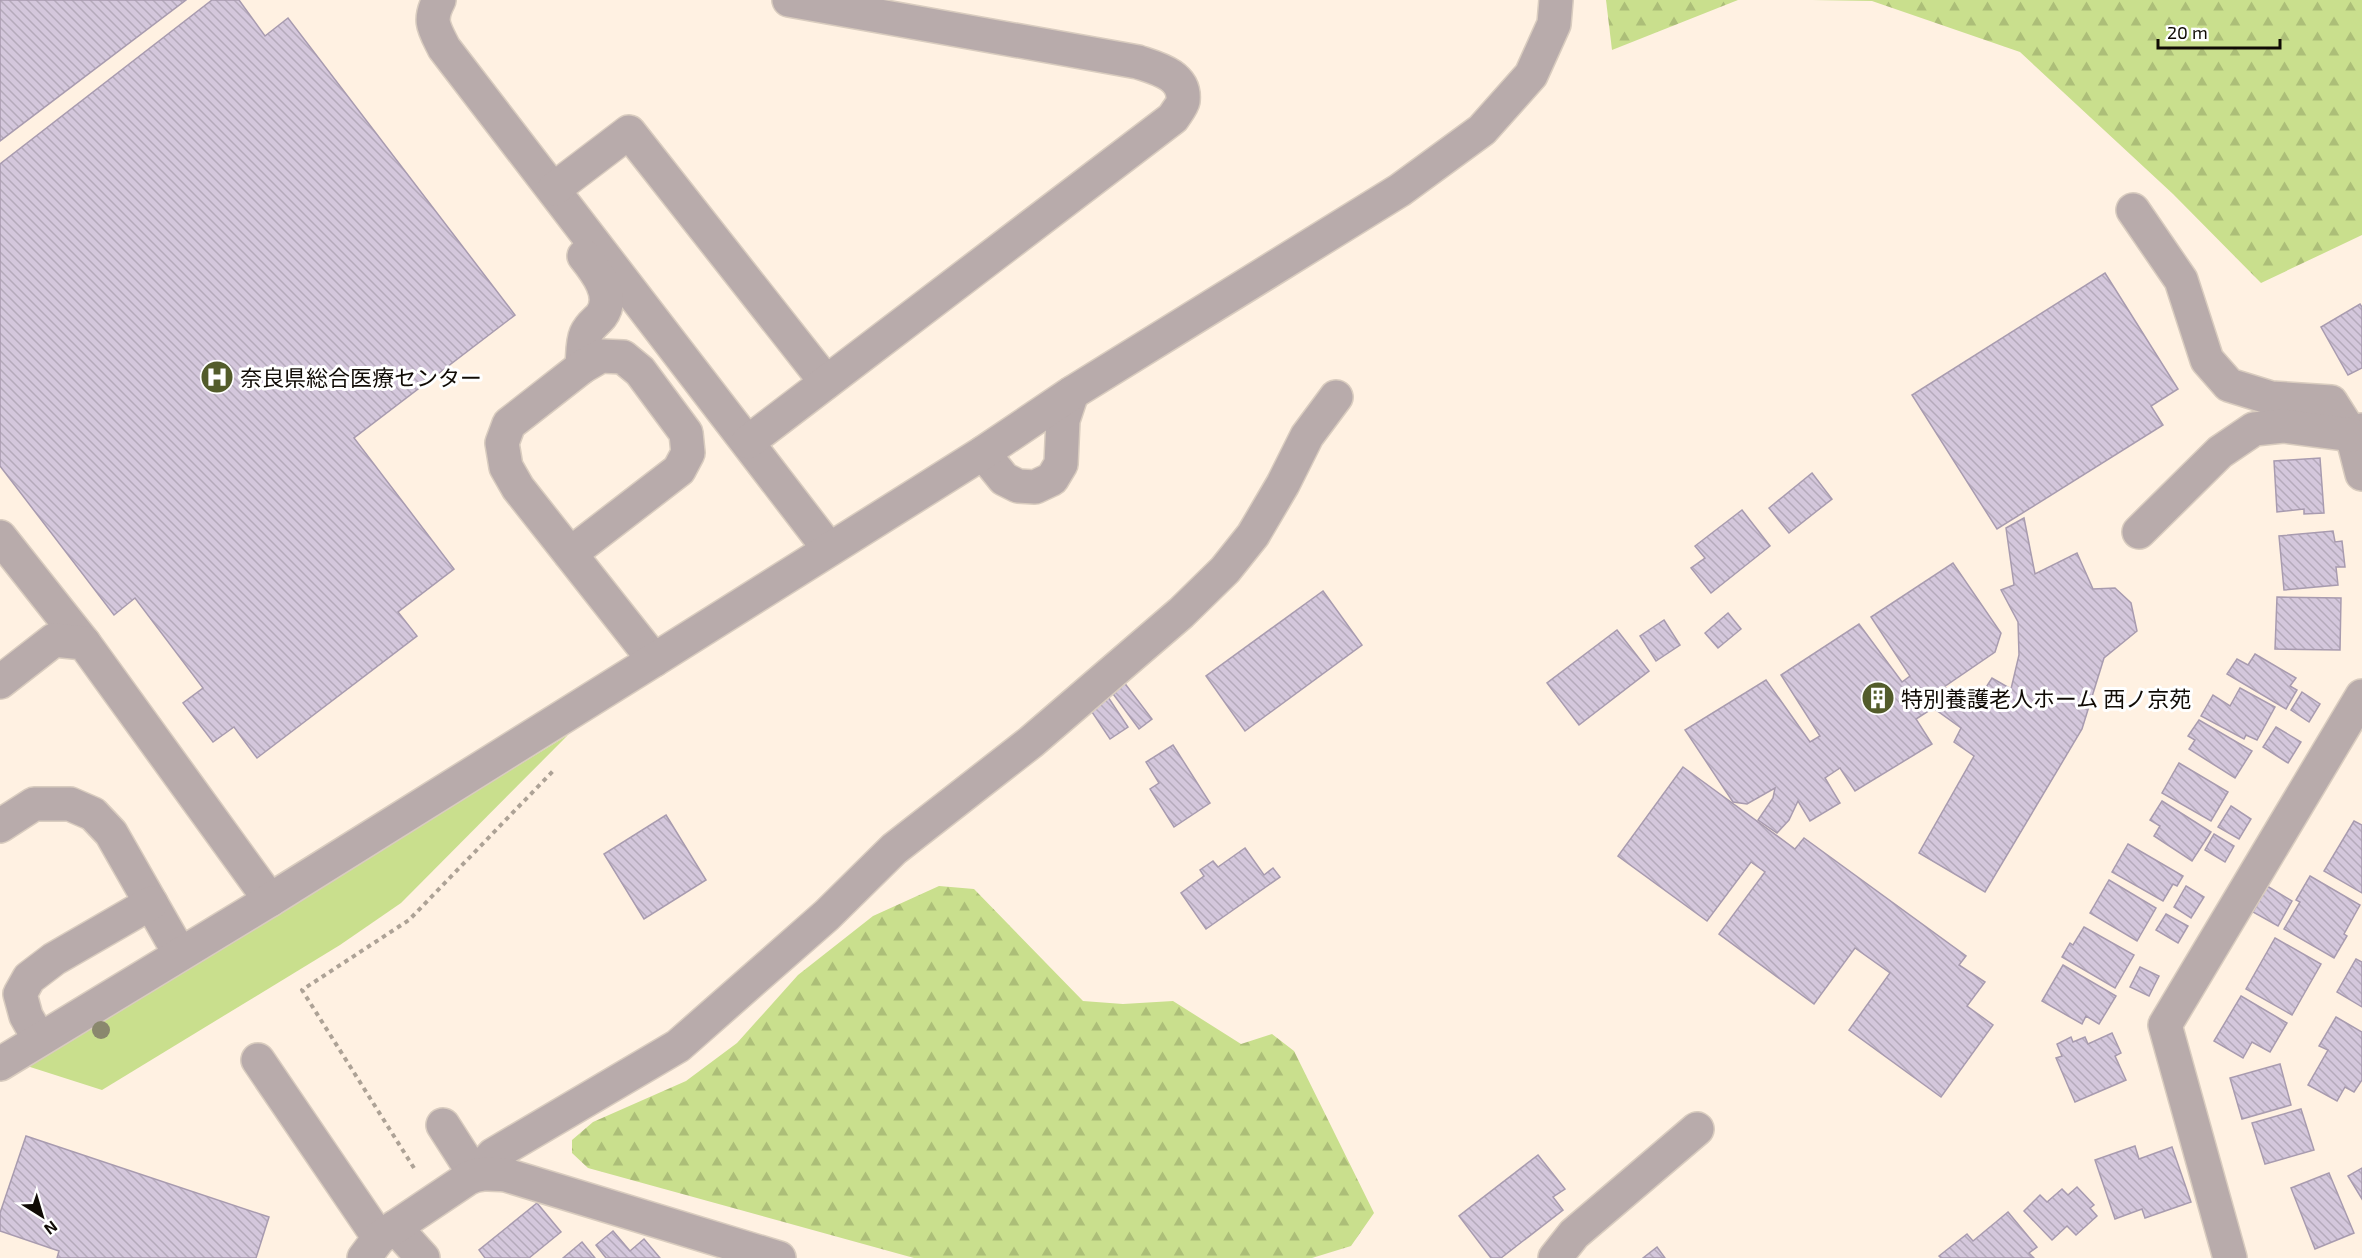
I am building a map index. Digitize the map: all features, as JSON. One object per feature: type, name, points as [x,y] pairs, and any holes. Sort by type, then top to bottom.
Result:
[{"type":"street","points":[[439,0],[434,9],[432,25],[444,48],[829,549]]},
{"type":"street","points":[[748,442],[1173,118],[1183,102],[1181,89],[1175,78],[1160,69],[1138,62],[858,6],[789,0]]},
{"type":"street","points":[[0,1064],[270,900],[983,453],[1072,393],[1400,190],[1482,130],[1531,75],[1554,24],[1556,0]]},
{"type":"street","points":[[557,193],[629,132],[826,382]]},
{"type":"street","points":[[557,193],[577,246],[601,279],[606,296],[602,315],[592,323],[585,336],[582,367]]},
{"type":"street","points":[[2133,210],[2181,280],[2207,360],[2229,386],[2271,398],[2331,402],[2357,432],[2362,474]]},
{"type":"street","points":[[570,554],[679,470],[688,453],[686,433],[640,371],[623,357],[601,356],[582,367],[509,424],[501,443],[506,467],[518,488],[570,554],[654,660]]},
{"type":"street","points":[[983,453],[1004,479],[1018,486],[1035,487],[1052,479],[1061,464],[1063,420],[1072,393]]},
{"type":"street","points":[[379,1241],[475,1175],[493,1155],[678,1046],[827,915],[894,849],[1031,742],[1181,613],[1225,570],[1253,536],[1307,436],[1336,397]]},
{"type":"street","points":[[2139,532],[2220,453],[2254,429],[2283,426],[2357,432]]},
{"type":"street","points":[[0,537],[84,643],[270,900]]},
{"type":"street","points":[[0,682],[54,640],[84,643]]},
{"type":"street","points":[[2230,1258],[2165,1025],[2362,696]]},
{"type":"street","points":[[0,826],[34,804],[69,804],[93,814],[111,833],[180,954]]},
{"type":"street","points":[[39,1039],[26,1016],[20,994],[29,978],[54,959],[151,903]]},
{"type":"street","points":[[258,1060],[379,1241],[423,1258]]},
{"type":"street","points":[[443,1125],[475,1175]]},
{"type":"street","points":[[1555,1258],[1574,1234],[1697,1129]]},
{"type":"street","points":[[475,1175],[506,1175],[779,1258]]},
{"type":"path","points":[[400,1146],[302,990],[410,920],[556,768]]},
{"type":"green space","points":[[1606,0],[1738,0],[1612,50]]},
{"type":"green space","points":[[1812,0],[2362,0],[2362,235],[2261,283],[2173,194],[2020,52],[1872,1]]},
{"type":"green space","points":[[568,735],[401,903],[340,945],[102,1090],[27,1066]]},
{"type":"green space","points":[[939,886],[974,889],[1083,1001],[1123,1004],[1173,1001],[1241,1044],[1272,1034],[1294,1051],[1374,1213],[1351,1246],[1312,1258],[914,1258],[588,1168],[572,1153],[572,1140],[593,1122],[686,1081],[737,1043],[798,975],[873,916]]},
{"type":"building","points":[[0,0],[186,0],[0,141]]},
{"type":"building","name":"奈良県総合医療センター","points":[[212,0],[239,0],[265,36],[288,18],[515,315],[354,438],[454,569],[398,612],[417,636],[257,758],[234,727],[213,742],[183,703],[203,688],[135,598],[114,615],[0,466],[0,164]]},
{"type":"building","points":[[2105,273],[2178,389],[2151,406],[2163,425],[1997,529],[1912,395]]},
{"type":"building","points":[[2360,304],[2362,307],[2362,368],[2348,375],[2321,327]]},
{"type":"building","points":[[2320,458],[2324,513],[2304,514],[2304,509],[2277,512],[2274,461]]},
{"type":"building","points":[[1812,473],[1832,499],[1789,533],[1769,508]]},
{"type":"building","points":[[1742,510],[1770,546],[1711,593],[1691,568],[1705,558],[1695,546]]},
{"type":"building","name":"特別養護老人ホーム 西ノ京苑","points":[[2024,518],[2035,574],[2077,553],[2093,589],[2115,588],[2131,603],[2137,631],[2104,658],[2082,729],[1985,892],[1919,853],[1974,756],[1954,742],[1961,728],[1933,708],[1916,719],[1932,744],[1855,791],[1840,768],[1825,778],[1840,803],[1810,821],[1798,801],[1789,820],[1777,833],[1758,820],[1773,798],[1775,788],[1747,804],[1733,802],[1685,730],[1766,680],[1810,742],[1820,736],[1781,675],[1859,624],[1902,682],[1910,676],[1871,617],[1953,563],[2001,633],[1995,652],[1944,687],[1974,706],[1992,678],[2011,689],[2019,655],[2018,622],[2001,590],[2014,585],[2006,528]]},
{"type":"building","points":[[2333,531],[2335,542],[2342,541],[2345,567],[2336,567],[2338,585],[2284,590],[2279,536]]},
{"type":"building","points":[[1323,591],[1362,645],[1245,731],[1206,676]]},
{"type":"building","points":[[2277,597],[2341,598],[2340,650],[2275,649]]},
{"type":"building","points":[[1728,613],[1741,629],[1718,648],[1705,633]]},
{"type":"building","points":[[1664,620],[1680,645],[1656,661],[1640,636]]},
{"type":"building","points":[[1617,630],[1649,671],[1579,725],[1547,683]]},
{"type":"building","points":[[2255,654],[2296,678],[2290,686],[2297,690],[2286,709],[2227,674],[2237,659],[2248,665]]},
{"type":"building","points":[[1123,681],[1152,719],[1139,729],[1111,691]]},
{"type":"building","points":[[2240,688],[2275,707],[2257,740],[2246,735],[2244,739],[2201,716],[2213,695],[2230,706]]},
{"type":"building","points":[[2302,692],[2320,704],[2309,722],[2291,710]]},
{"type":"building","points":[[1108,697],[1128,727],[1110,739],[1090,709]]},
{"type":"building","points":[[2199,720],[2252,751],[2235,778],[2189,749],[2195,740],[2188,736]]},
{"type":"building","points":[[2276,727],[2301,742],[2288,763],[2263,747]]},
{"type":"building","points":[[1173,745],[1210,803],[1174,827],[1150,789],[1159,783],[1146,762]]},
{"type":"building","points":[[2179,763],[2228,792],[2211,821],[2162,793]]},
{"type":"building","points":[[1683,767],[1795,849],[1804,838],[1966,956],[1959,965],[1985,982],[1967,1006],[1993,1025],[1941,1097],[1849,1030],[1890,973],[1855,948],[1814,1004],[1719,934],[1765,872],[1751,862],[1707,921],[1618,856]]},
{"type":"building","points":[[2162,801],[2211,832],[2192,861],[2154,836],[2160,826],[2150,820]]},
{"type":"building","points":[[2231,806],[2251,819],[2239,839],[2218,827]]},
{"type":"building","points":[[666,815],[706,880],[644,919],[604,854]]},
{"type":"building","points":[[2354,821],[2362,825],[2362,893],[2324,871]]},
{"type":"building","points":[[2214,834],[2234,846],[2225,862],[2205,850]]},
{"type":"building","points":[[2128,844],[2183,876],[2177,886],[2173,884],[2163,901],[2112,872]]},
{"type":"building","points":[[1245,848],[1264,875],[1273,868],[1280,877],[1206,929],[1181,893],[1204,876],[1200,870],[1213,861],[1218,867]]},
{"type":"building","points":[[2310,876],[2360,905],[2344,934],[2347,936],[2334,958],[2284,929],[2300,902],[2296,900]]},
{"type":"building","points":[[2109,880],[2156,908],[2137,941],[2090,913]]},
{"type":"building","points":[[2186,886],[2204,897],[2191,918],[2174,907]]},
{"type":"building","points":[[2267,886],[2292,901],[2278,926],[2253,912]]},
{"type":"building","points":[[2166,914],[2188,926],[2178,943],[2156,930]]},
{"type":"building","points":[[2084,927],[2134,955],[2115,988],[2062,957],[2070,943],[2073,945]]},
{"type":"building","points":[[2275,938],[2321,964],[2292,1015],[2246,989]]},
{"type":"building","points":[[2356,959],[2362,962],[2362,1007],[2337,992]]},
{"type":"building","points":[[2063,965],[2116,996],[2099,1024],[2086,1016],[2082,1024],[2042,1001]]},
{"type":"building","points":[[2140,967],[2159,976],[2149,996],[2130,987]]},
{"type":"building","points":[[2241,996],[2287,1023],[2270,1052],[2252,1042],[2243,1058],[2214,1041]]},
{"type":"building","points":[[2336,1017],[2362,1032],[2362,1080],[2354,1092],[2345,1087],[2337,1101],[2308,1085],[2328,1050],[2319,1046]]},
{"type":"building","points":[[2112,1033],[2121,1053],[2115,1056],[2126,1080],[2075,1102],[2056,1058],[2062,1056],[2057,1044],[2071,1037],[2073,1042],[2085,1037],[2088,1044]]},
{"type":"building","points":[[2280,1064],[2291,1105],[2242,1119],[2230,1078]]},
{"type":"building","points":[[2301,1109],[2314,1150],[2265,1164],[2252,1123]]},
{"type":"building","points":[[26,1136],[269,1217],[256,1258],[57,1258],[59,1251],[0,1231],[0,1213]]},
{"type":"building","points":[[2135,1146],[2139,1159],[2172,1147],[2191,1202],[2145,1218],[2142,1209],[2115,1219],[2095,1160]]},
{"type":"building","points":[[1538,1155],[1565,1189],[1553,1197],[1563,1210],[1501,1258],[1491,1258],[1459,1216]]},
{"type":"building","points":[[2362,1168],[2362,1199],[2348,1176]]},
{"type":"building","points":[[2329,1173],[2354,1233],[2315,1249],[2291,1188]]},
{"type":"building","points":[[2077,1187],[2094,1205],[2090,1208],[2097,1216],[2076,1235],[2067,1226],[2052,1240],[2024,1211],[2040,1195],[2047,1202],[2062,1189],[2068,1195]]},
{"type":"building","points":[[537,1203],[561,1232],[529,1258],[485,1258],[479,1250]]},
{"type":"building","points":[[2008,1212],[2037,1247],[2029,1253],[2034,1258],[1941,1258],[1939,1256],[1967,1234],[1973,1241]]},
{"type":"building","points":[[613,1231],[630,1251],[644,1239],[660,1258],[606,1258],[596,1245]]},
{"type":"building","points":[[582,1242],[595,1258],[563,1258]]},
{"type":"building","points":[[1657,1247],[1665,1258],[1643,1258]]},
{"type":"place","name":"奈良県総合医療センター","points":[[217,377]]},
{"type":"place","name":"特別養護老人ホーム 西ノ京苑","points":[[1878,698]]}]
